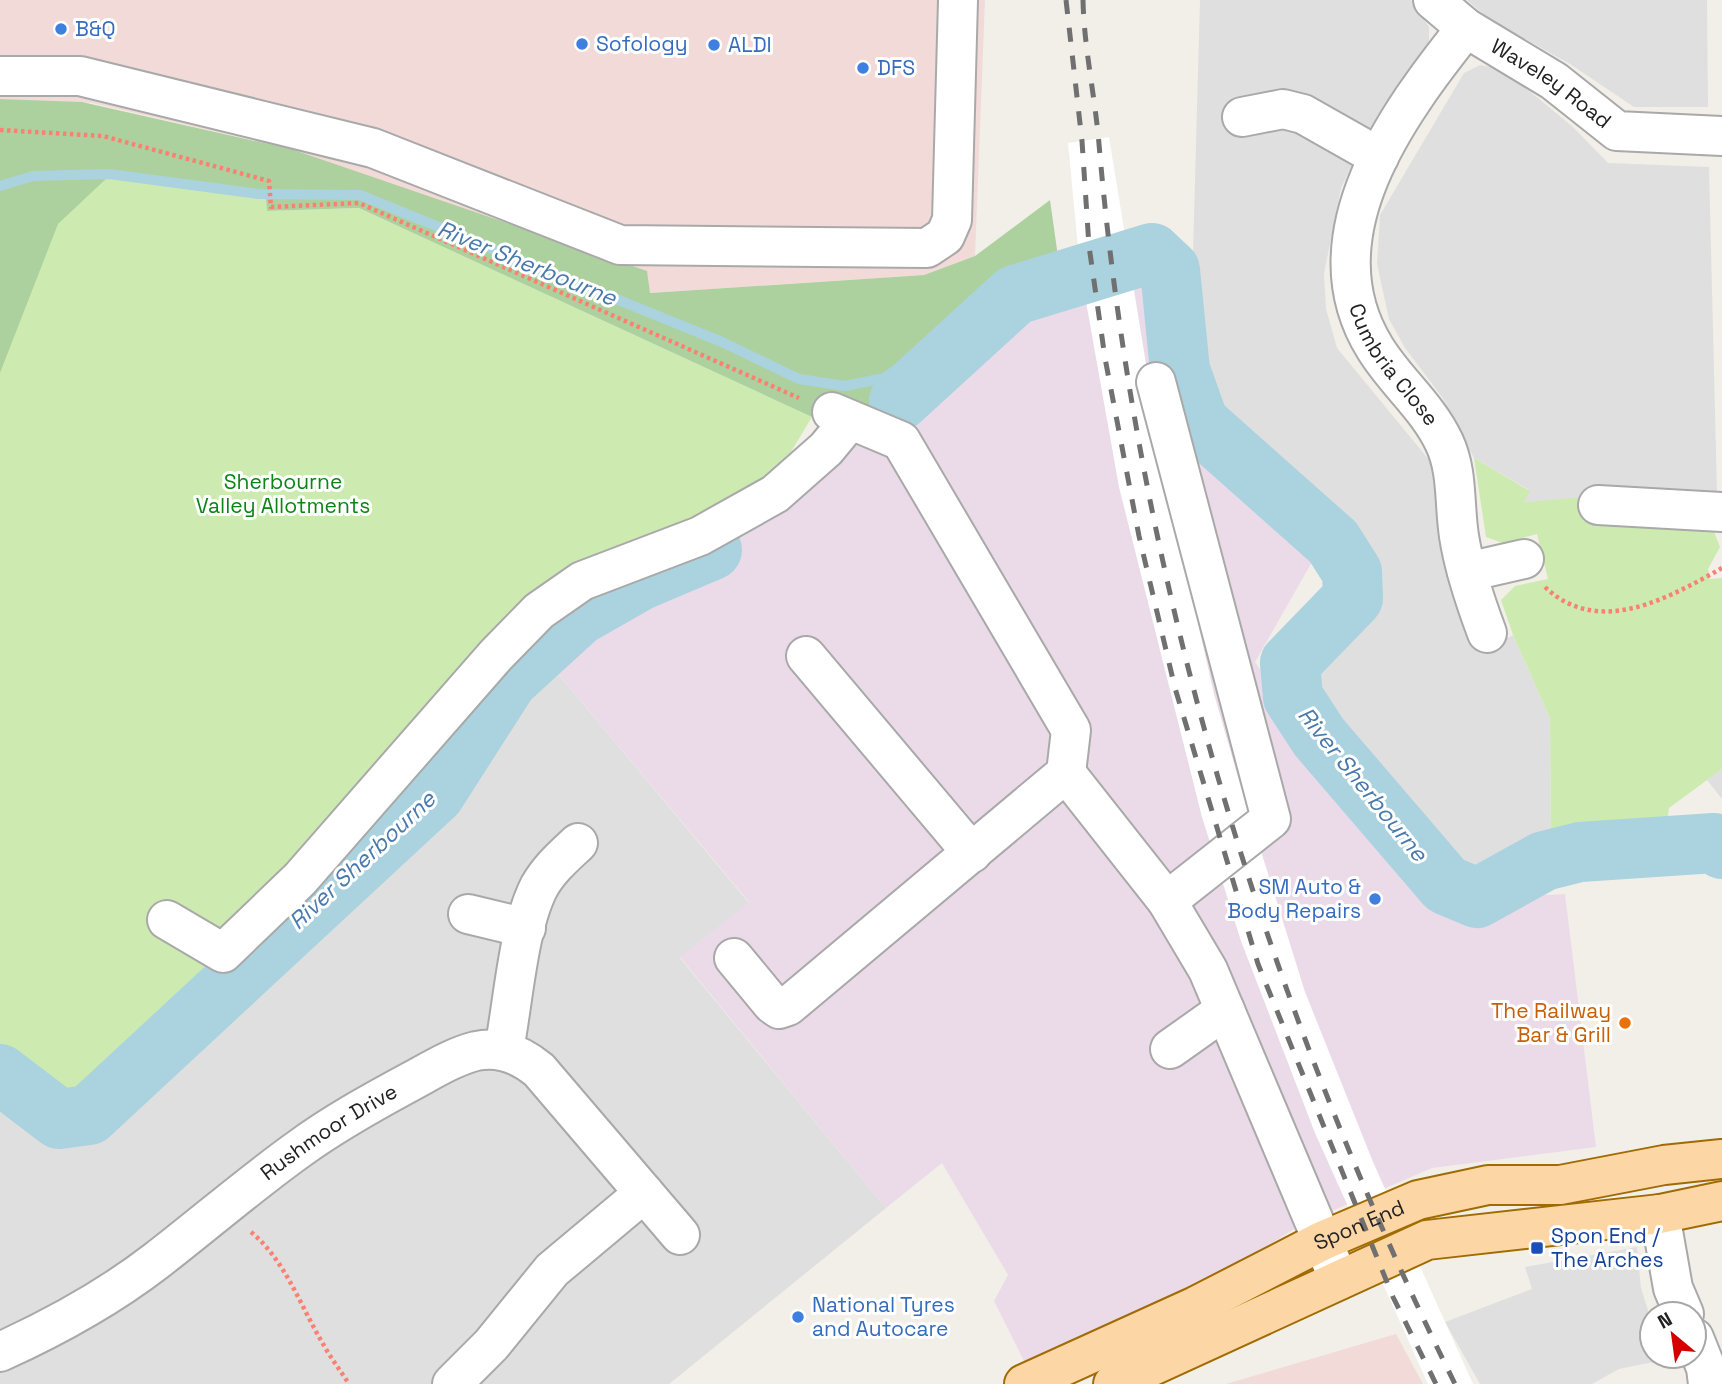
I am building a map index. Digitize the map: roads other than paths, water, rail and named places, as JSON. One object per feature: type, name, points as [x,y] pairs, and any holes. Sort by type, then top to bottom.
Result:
[{"type":"main road","name":"Spon End","points":[[1024,1384],[1196,1306],[1322,1241],[1430,1197],[1489,1185],[1560,1185],[1664,1165],[1722,1159]]},
{"type":"main road","name":"Spon End","points":[[1132,1380],[1427,1240],[1660,1214],[1722,1201]]},
{"type":"street","points":[[0,76],[80,76],[373,148],[620,245],[927,248],[945,236],[952,220],[958,0]]},
{"type":"street","name":"Waveley Road","points":[[1433,0],[1466,28],[1554,81],[1617,131],[1722,136]]},
{"type":"street","name":"Cumbria Close","points":[[1466,28],[1425,79],[1361,193],[1352,226],[1352,279],[1360,317],[1374,346],[1430,416],[1445,443],[1454,474],[1459,535],[1467,572],[1487,633]]},
{"type":"street","points":[[1242,117],[1283,109],[1303,114],[1379,157]]},
{"type":"street","points":[[1156,382],[1271,820],[1167,901]]},
{"type":"street","points":[[167,920],[223,953],[300,879],[496,655],[539,611],[582,581],[700,536],[775,494],[826,449],[841,416],[901,441],[1071,730],[1066,773],[788,1006],[779,1009],[772,1004],[734,958]]},
{"type":"street","points":[[1598,505],[1722,512]]},
{"type":"street","points":[[1467,572],[1524,559]]},
{"type":"street","points":[[806,656],[972,852]]},
{"type":"street","points":[[1066,773],[1167,901],[1208,970],[1339,1280]]},
{"type":"street","points":[[578,843],[558,861],[540,887],[526,928],[504,1050],[527,1060],[540,1070],[680,1235]]},
{"type":"street","points":[[468,914],[526,928]]},
{"type":"street","points":[[1170,1049],[1225,1010]]},
{"type":"street","name":"Rushmoor Drive","points":[[0,1352],[44,1332],[104,1297],[301,1147],[376,1101],[446,1063],[476,1051],[504,1050]]},
{"type":"street","points":[[452,1384],[485,1353],[552,1270],[644,1193]]},
{"type":"street","points":[[1660,1214],[1679,1300]]},
{"type":"waterway","name":"River Sherbourne","points":[[0,186],[33,176],[109,174],[259,194],[360,195],[722,342],[799,379],[845,386],[884,378],[913,358],[978,297],[994,292],[1015,295]]},
{"type":"waterway","name":"River Sherbourne","points":[[899,401],[1015,295],[1152,253],[1170,270],[1180,370],[1199,423],[1333,542],[1352,572],[1353,598],[1290,663],[1293,697],[1319,737],[1446,885],[1477,898],[1544,861],[1580,852],[1714,843],[1722,849]]},
{"type":"waterway","name":"River Sherbourne","points":[[0,1074],[59,1119],[89,1115],[435,794],[508,680],[578,616],[641,580],[712,550]]},
{"type":"railway","points":[[1066,0],[1082,141],[1089,246],[1105,358],[1139,536],[1175,688],[1258,964],[1393,1297],[1436,1384]]},
{"type":"railway","points":[[1083,0],[1117,305],[1143,465],[1177,624],[1219,780],[1268,935],[1324,1087],[1386,1237],[1455,1384]]},
{"type":"place","name":"B&Q","points":[[61,29]]},
{"type":"place","name":"Sofology","points":[[582,44]]},
{"type":"place","name":"ALDI","points":[[714,45]]},
{"type":"place","name":"DFS","points":[[863,68]]},
{"type":"place","name":"SM Auto & Body Repairs","points":[[1375,899]]},
{"type":"place","name":"The Railway Bar & Grill","points":[[1625,1023]]},
{"type":"place","name":"Spon End / The Arches","points":[[1537,1248]]},
{"type":"place","name":"National Tyres and Autocare","points":[[798,1317]]},
{"type":"park label","name":"Sherbourne Valley Allotments","points":[[283,494]]}]
